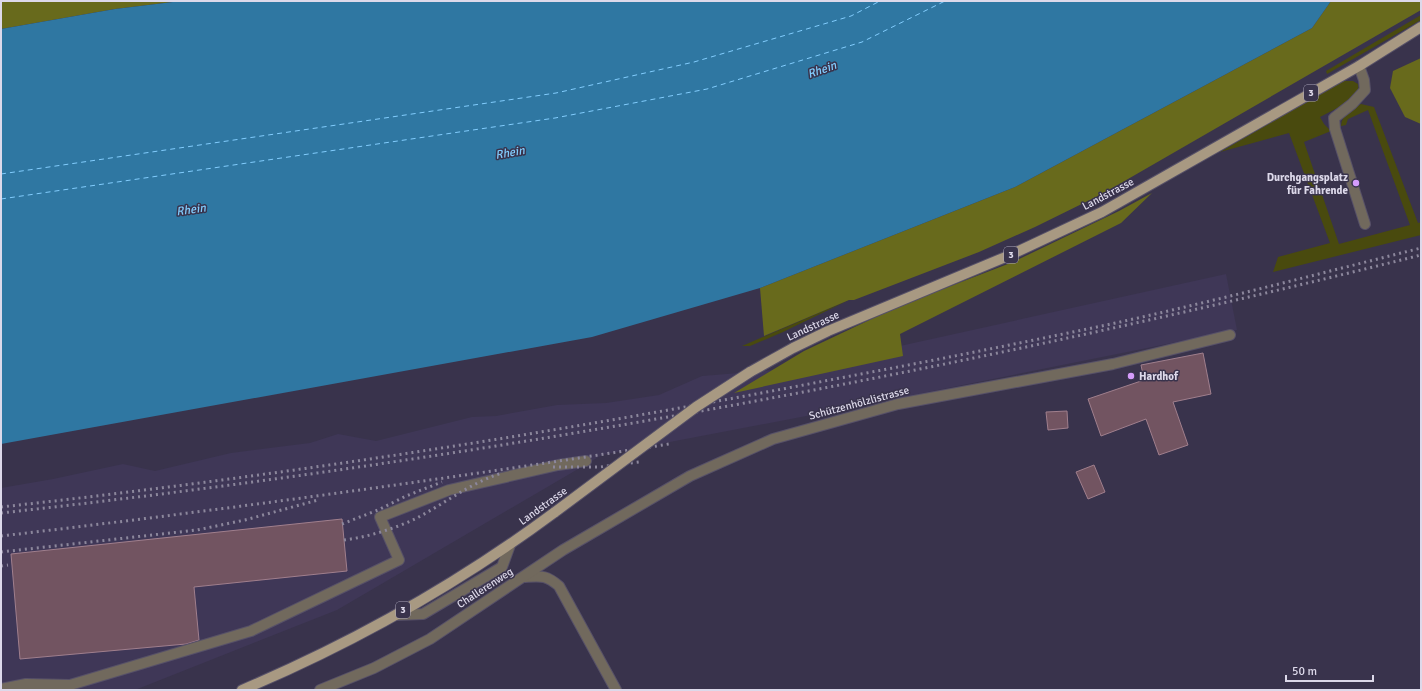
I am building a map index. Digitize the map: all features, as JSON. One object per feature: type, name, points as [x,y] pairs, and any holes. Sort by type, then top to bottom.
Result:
[{"type":"main road","name":"Landstrasse","points":[[242,690],[288,670],[396,615],[510,545],[696,407],[750,372],[793,348],[828,332],[1008,256],[1102,212],[1359,66],[1421,27]]},
{"type":"street","points":[[1359,66],[1364,80],[1365,90],[1352,104],[1334,118],[1335,129],[1366,224]]},
{"type":"street","name":"Schützenhölzlistrasse","points":[[525,577],[563,550],[690,476],[772,439],[898,404],[1113,364],[1230,335]]},
{"type":"street","points":[[1,690],[26,684],[70,685],[251,631],[399,560],[380,517],[449,490],[558,465],[586,461]]},
{"type":"street","points":[[396,615],[423,614],[502,567],[510,545]]},
{"type":"street","name":"Challerenweg","points":[[320,690],[374,668],[430,640],[525,577],[544,576],[550,578],[559,586],[616,690]]},
{"type":"shaded area","points":[[1,1],[181,1],[115,9],[1,29]]},
{"type":"shaded area","points":[[1331,1],[1421,1],[1421,10],[1102,194],[1035,227],[979,252],[854,300],[849,300],[764,336],[760,288],[1015,187],[1312,28]]},
{"type":"shaded area","points":[[1421,15],[1421,20],[1327,74],[1326,71]]},
{"type":"shaded area","points":[[1421,58],[1421,124],[1405,117],[1390,88],[1393,71]]},
{"type":"shaded area","points":[[1343,81],[1353,81],[1358,84],[1359,92],[1349,102],[1320,117],[1331,131],[1304,142],[1339,244],[1410,225],[1368,110],[1348,119],[1346,125],[1341,126],[1345,115],[1361,104],[1374,107],[1418,223],[1421,222],[1421,235],[1273,272],[1278,257],[1330,243],[1289,133],[1220,152]]},
{"type":"shaded area","points":[[1152,193],[1121,223],[900,334],[903,356],[734,393],[804,351],[899,306],[1013,262],[1119,211]]},
{"type":"shaded area","points":[[1226,274],[1237,330],[853,407],[602,455],[337,610],[135,690],[1,690],[1,488],[53,479],[123,464],[155,471],[231,453],[310,443],[338,434],[376,441],[472,417],[496,416],[557,405],[606,403],[659,395],[702,376],[800,368]]},
{"type":"shaded area","points":[[849,300],[783,332],[750,346],[742,346]]},
{"type":"water","name":"Rhein","points":[[181,1],[1331,1],[1312,28],[1015,187],[760,288],[592,337],[1,444],[1,29],[115,9]]},
{"type":"building","points":[[1203,353],[1211,394],[1173,402],[1188,445],[1159,455],[1146,419],[1101,436],[1088,399],[1144,380],[1141,365]]},
{"type":"building","points":[[1067,411],[1068,428],[1048,430],[1046,412]]},
{"type":"building","points":[[1094,465],[1105,492],[1088,499],[1076,472]]},
{"type":"building","points":[[342,519],[347,571],[194,587],[199,640],[186,644],[20,659],[11,554]]},
{"type":"ferry route","points":[[1,174],[556,93],[694,62],[851,16],[880,1]]},
{"type":"ferry route","points":[[1,199],[555,118],[707,89],[862,42],[945,1]]},
{"type":"railway","points":[[1,507],[106,495],[317,467],[631,417],[736,398],[1111,324],[1228,297],[1421,248]]},
{"type":"railway","points":[[1,513],[180,492],[359,467],[538,439],[716,408],[893,375],[1069,338],[1246,298],[1421,255]]},
{"type":"railway","points":[[1,536],[168,516],[669,444]]},
{"type":"railway","points":[[553,467],[600,467],[639,462]]},
{"type":"railway","points":[[344,540],[371,535],[407,523],[479,482],[502,473]]},
{"type":"railway","points":[[342,524],[442,482]]},
{"type":"railway","points":[[1,552],[197,530],[245,520],[318,500]]},
{"type":"railway","points":[[1,566],[8,565]]},
{"type":"place","name":"Durchgangsplatz für Fahrende","points":[[1356,183]]},
{"type":"place","name":"Hardhof","points":[[1131,376]]}]
